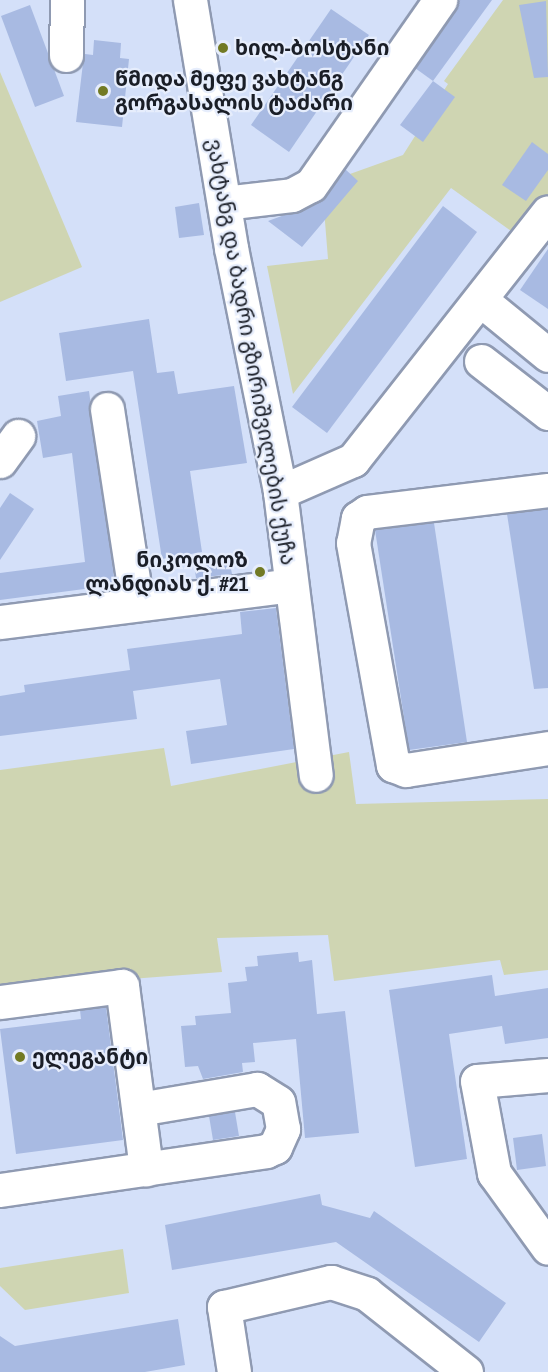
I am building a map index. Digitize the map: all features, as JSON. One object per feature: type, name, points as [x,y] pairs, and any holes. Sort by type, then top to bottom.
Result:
[{"type":"street","points":[[66,56],[67,0]]},
{"type":"street","name":"ვახტანგ და ბადრი გზირიშვილების ქუჩა","points":[[190,0],[224,202],[280,492],[316,775]]},
{"type":"street","points":[[224,202],[292,195],[311,185],[440,0]]},
{"type":"street","points":[[280,492],[353,460],[482,301],[548,212]]},
{"type":"street","points":[[482,301],[548,355]]},
{"type":"street","points":[[481,361],[548,413]]},
{"type":"street","points":[[107,409],[137,604]]},
{"type":"street","points":[[548,490],[367,512],[358,518],[353,543],[393,765],[406,770],[548,748]]},
{"type":"street","points":[[0,622],[291,585]]},
{"type":"street","points":[[0,1002],[122,986],[146,1169]]},
{"type":"street","points":[[548,1075],[477,1081],[494,1173],[548,1248]]},
{"type":"street","points":[[0,1190],[266,1151],[275,1147],[283,1129],[278,1102],[257,1089],[139,1109]]},
{"type":"street","points":[[234,1372],[224,1306],[331,1282],[367,1294],[466,1372]]},
{"type":"green space","points":[[503,0],[548,0],[548,201],[521,238],[451,188],[293,394],[267,266],[328,259],[322,184],[403,155],[448,84],[444,81]]},
{"type":"green space","points":[[0,72],[82,267],[0,302]]},
{"type":"green space","points":[[164,748],[171,786],[349,752],[356,804],[548,799],[548,970],[504,975],[500,960],[334,981],[328,935],[217,938],[222,972],[0,989],[0,770]]},
{"type":"green space","points":[[123,1249],[129,1293],[25,1310],[0,1286],[0,1268]]},
{"type":"building","points":[[460,0],[492,0],[433,81],[415,68]]},
{"type":"building","points":[[546,1],[548,77],[534,78],[519,5]]},
{"type":"building","points":[[30,5],[64,96],[35,107],[1,16]]},
{"type":"building","points":[[331,9],[369,35],[289,152],[251,125]]},
{"type":"building","name":"წმიდა მეფე ვახტანგ გორგასალის ტაძარი","points":[[94,40],[121,43],[120,58],[129,59],[122,127],[76,122],[83,63],[85,54],[93,55]]},
{"type":"building","points":[[433,81],[455,97],[423,142],[400,125]]},
{"type":"building","points":[[532,142],[548,154],[548,170],[526,201],[502,185]]},
{"type":"building","points":[[345,169],[358,181],[302,247],[268,221],[320,202]]},
{"type":"building","points":[[199,203],[204,235],[179,238],[175,207]]},
{"type":"building","points":[[443,206],[477,232],[327,433],[292,407]]},
{"type":"building","points":[[548,249],[548,309],[520,290]]},
{"type":"building","points":[[149,319],[157,373],[174,371],[178,394],[234,386],[247,463],[190,471],[202,552],[162,559],[133,371],[66,381],[59,333]]},
{"type":"building","points":[[89,391],[115,585],[0,600],[0,573],[85,562],[72,453],[43,458],[37,421],[61,416],[58,396]]},
{"type":"building","points":[[10,493],[34,509],[0,560],[0,508]]},
{"type":"building","points":[[548,509],[548,688],[534,689],[507,514]]},
{"type":"building","points":[[434,523],[467,742],[409,750],[375,530]]},
{"type":"building","points":[[229,559],[232,574],[196,578],[194,564]]},
{"type":"building","points":[[276,608],[294,749],[191,764],[186,731],[227,725],[220,679],[133,691],[137,719],[0,736],[0,696],[25,692],[24,685],[130,670],[127,649],[242,634],[240,612]]},
{"type":"building","points":[[298,952],[299,962],[312,960],[317,1014],[345,1011],[359,1133],[305,1138],[296,1039],[253,1043],[255,1062],[242,1063],[243,1072],[203,1079],[198,1066],[185,1067],[181,1026],[196,1025],[195,1016],[231,1013],[228,983],[247,981],[245,967],[258,966],[257,956]]},
{"type":"building","points":[[492,975],[495,996],[548,988],[548,1038],[505,1044],[502,1026],[449,1034],[467,1159],[415,1167],[389,990]]},
{"type":"building","points":[[106,1007],[123,1140],[16,1154],[0,1029],[81,1019],[80,1010]]},
{"type":"building","points":[[235,1112],[239,1136],[213,1140],[209,1116]]},
{"type":"building","points":[[542,1134],[546,1166],[517,1170],[513,1138]]},
{"type":"building","points":[[320,1194],[322,1205],[370,1218],[374,1211],[506,1303],[479,1342],[336,1242],[172,1270],[165,1225]]},
{"type":"building","points":[[178,1319],[185,1365],[145,1372],[0,1372],[0,1336],[15,1346]]},
{"type":"place","name":"ხილ-ბოსტანი","points":[[223,48]]},
{"type":"place","name":"წმიდა მეფე ვახტანგ გორგასალის ტაძარი","points":[[103,91]]},
{"type":"place","name":"ნიკოლოზ ლანდიას ქ. #21","points":[[260,572]]},
{"type":"place","name":"ელეგანტი","points":[[20,1057]]}]
